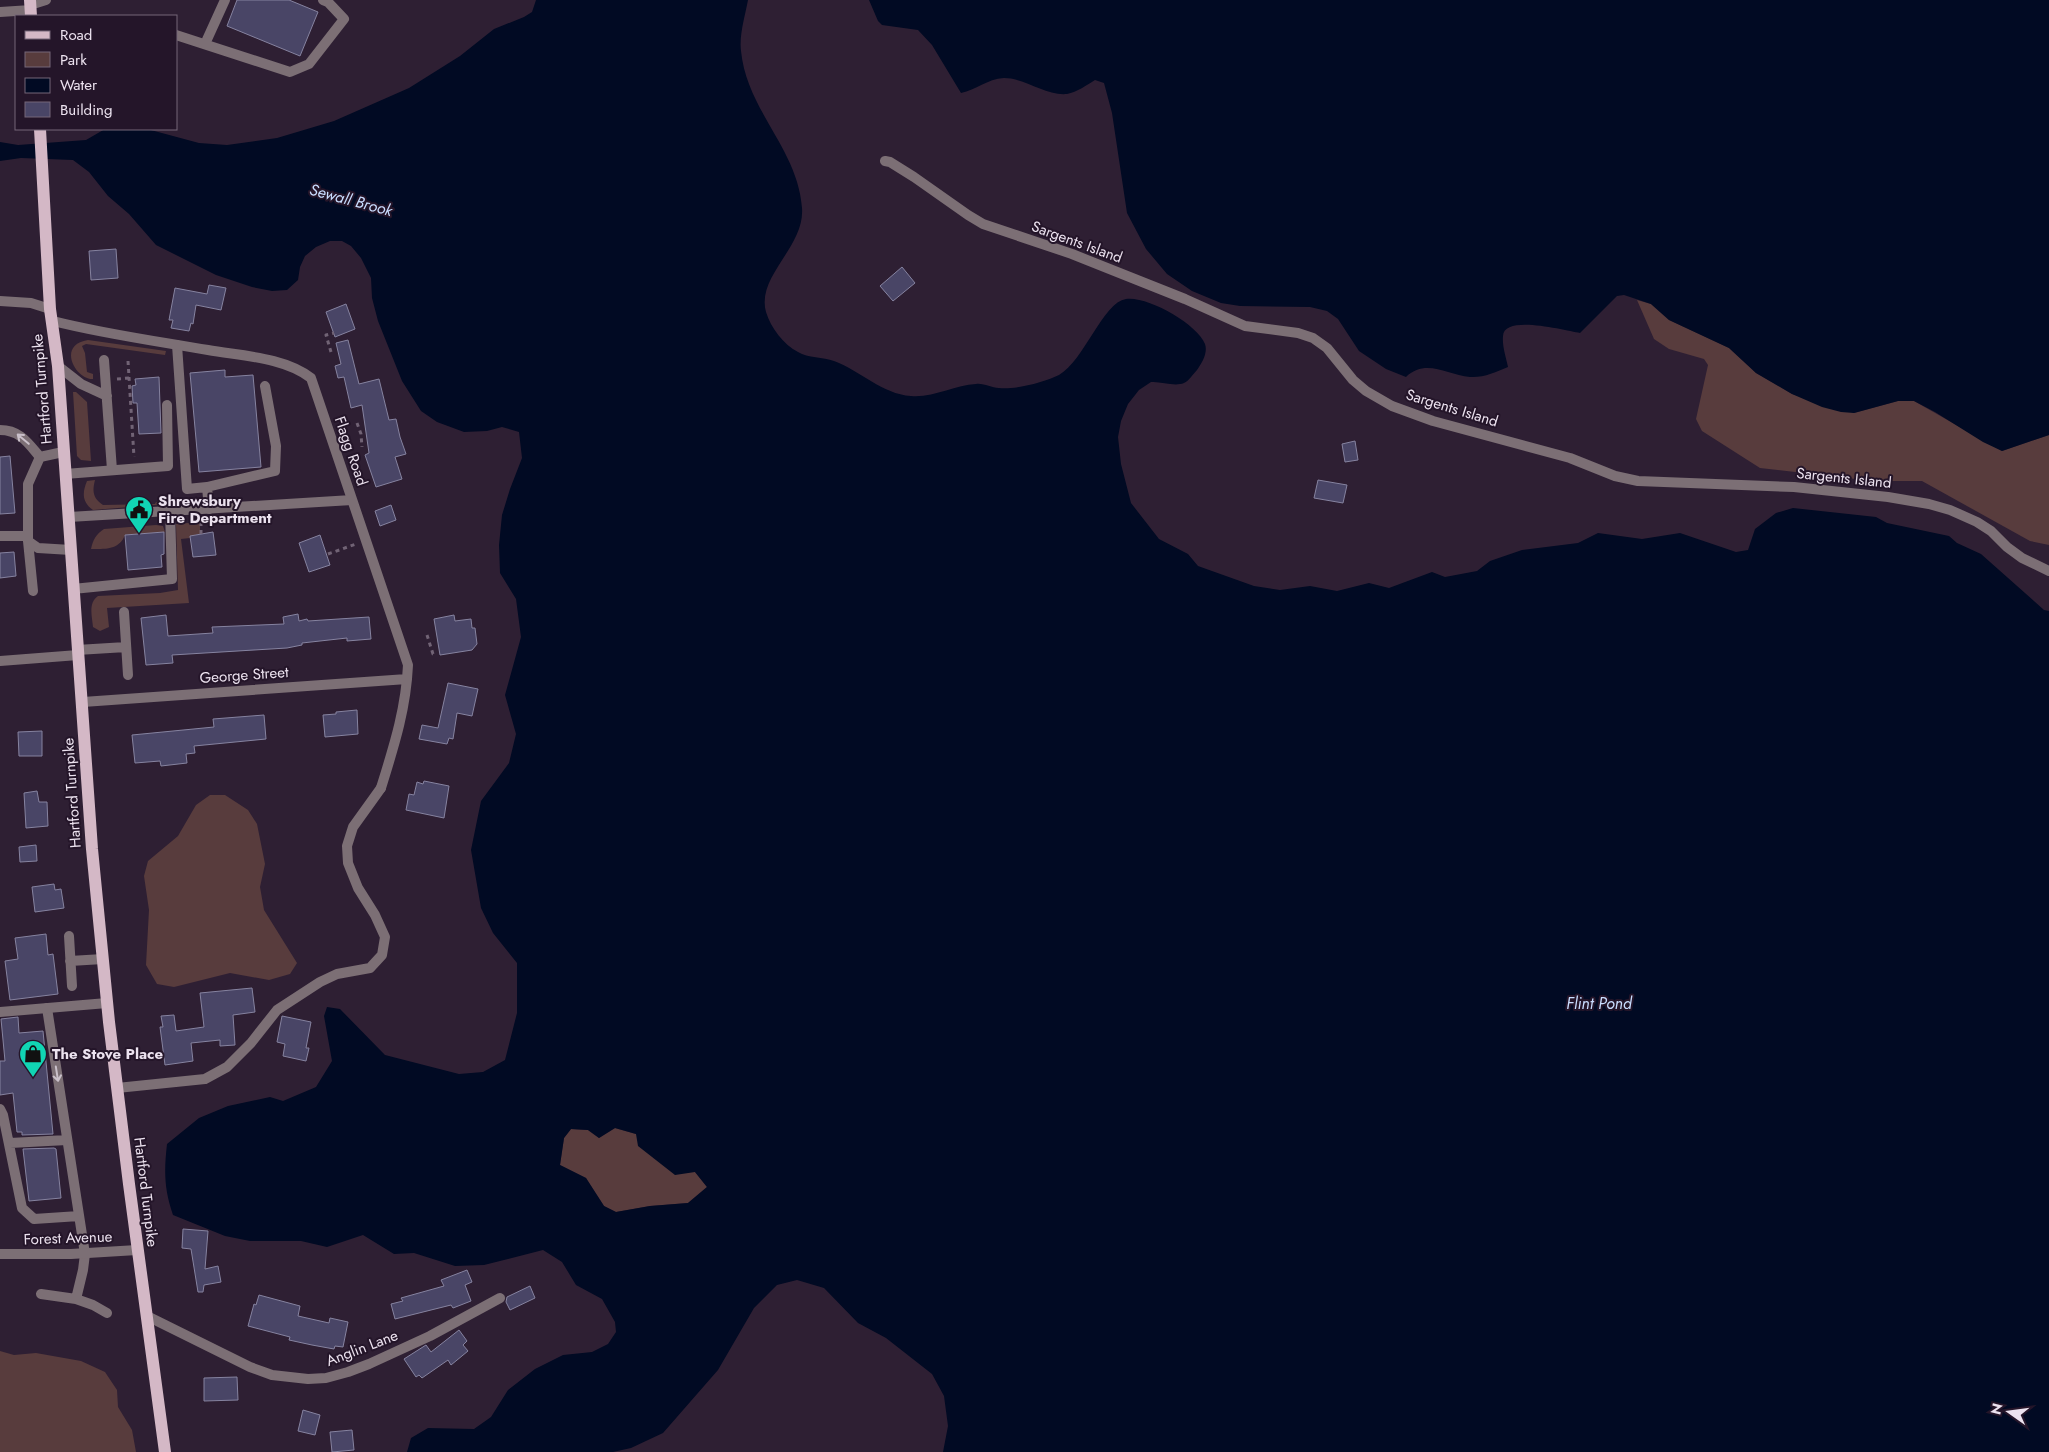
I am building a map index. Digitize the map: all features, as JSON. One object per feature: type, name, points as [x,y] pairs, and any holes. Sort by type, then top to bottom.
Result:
[{"type":"main road","name":"Hartford Turnpike","points":[[40,130],[92,847],[117,1088],[165,1452]]},
{"type":"street","points":[[0,12],[31,8],[46,0]]},
{"type":"street","points":[[205,44],[225,0]]},
{"type":"street","points":[[178,36],[290,72],[309,64],[344,19],[328,2],[323,0]]},
{"type":"street","name":"Sargents Island","points":[[885,161],[890,162],[914,177],[982,224],[1072,254],[1185,299],[1245,326],[1298,333],[1313,338],[1340,361],[1353,380],[1366,391],[1392,406],[1434,421],[1570,458],[1615,476],[1638,481],[1794,487],[1879,496],[1929,504],[1950,510],[1977,522],[1991,531],[2007,547],[2022,558],[2049,571]]},
{"type":"street","name":"Flagg Road","points":[[0,301],[31,303],[52,315],[95,330],[269,361],[299,371],[311,378],[315,385],[324,419],[408,665],[400,727],[381,788],[353,827],[347,846],[348,864],[358,888],[375,915],[385,937],[382,955],[370,968],[337,974],[320,982],[277,1010],[251,1043],[227,1067],[205,1079],[117,1088]]},
{"type":"street","points":[[177,345],[188,489],[207,487],[274,471],[276,446],[265,386]]},
{"type":"street","points":[[104,360],[112,470]]},
{"type":"street","points":[[58,366],[82,384],[107,396]]},
{"type":"street","points":[[65,474],[168,466],[167,405]]},
{"type":"street","points":[[0,430],[8,430],[22,435],[40,457]]},
{"type":"street","points":[[40,457],[64,452]]},
{"type":"street","points":[[33,591],[28,538],[28,484],[40,457]]},
{"type":"street","points":[[207,487],[209,509]]},
{"type":"street","points":[[69,517],[352,500]]},
{"type":"street","points":[[73,589],[172,579],[170,511]]},
{"type":"street","points":[[0,536],[28,538],[38,548],[71,550]]},
{"type":"street","points":[[124,612],[128,675]]},
{"type":"street","points":[[0,661],[126,647]]},
{"type":"street","name":"George Street","points":[[83,702],[407,679]]},
{"type":"street","points":[[69,936],[72,986]]},
{"type":"street","points":[[70,961],[103,959]]},
{"type":"street","points":[[0,1012],[107,1003]]},
{"type":"street","points":[[47,1008],[85,1254],[76,1299]]},
{"type":"street","points":[[0,1109],[10,1144],[22,1208],[34,1219],[79,1216]]},
{"type":"street","points":[[10,1144],[67,1140]]},
{"type":"street","name":"Forest Avenue","points":[[0,1254],[85,1254],[137,1250]]},
{"type":"street","points":[[41,1294],[76,1299],[93,1304],[107,1313]]},
{"type":"street","name":"Anglin Lane","points":[[146,1316],[250,1367],[272,1375],[308,1379],[339,1375],[369,1364],[430,1336],[500,1298]]},
{"type":"path","points":[[332,352],[326,335],[334,333]]},
{"type":"path","points":[[128,361],[133,443]]},
{"type":"path","points":[[113,380],[129,378]]},
{"type":"path","points":[[357,423],[361,434],[362,447]]},
{"type":"path","points":[[328,554],[366,541]]},
{"type":"path","points":[[426,635],[433,654],[436,655]]},
{"type":"green space","points":[[1637,300],[1651,304],[1669,320],[1729,348],[1756,373],[1792,394],[1854,413],[1898,401],[1914,401],[2002,451],[2049,435],[2049,545],[2030,541],[1922,481],[1873,481],[1760,468],[1702,431],[1696,419],[1708,365],[1704,359],[1669,349],[1654,339]]},
{"type":"green space","points":[[88,340],[166,351],[165,355],[86,344],[82,346],[85,353],[87,372],[93,374],[93,379],[81,374],[72,362],[71,355],[73,348],[78,343]]},
{"type":"green space","points":[[73,392],[76,392],[87,402],[91,461],[81,460],[77,456]]},
{"type":"green space","points":[[95,480],[94,494],[103,505],[155,504],[156,502],[174,501],[180,503],[93,510],[85,500],[84,489],[87,481]]},
{"type":"green space","points":[[200,522],[200,534],[181,539],[189,603],[107,608],[109,627],[100,631],[93,627],[92,606],[98,596],[160,593],[178,590],[176,524]]},
{"type":"green space","points":[[163,526],[165,532],[125,535],[116,546],[107,549],[91,549],[95,538],[104,529]]},
{"type":"green space","points":[[210,795],[225,795],[248,810],[257,824],[265,864],[260,887],[264,910],[297,963],[290,974],[269,980],[230,973],[174,987],[157,984],[146,965],[149,910],[144,876],[148,861],[178,836],[196,805]]},
{"type":"green space","points":[[615,1128],[636,1134],[695,1172],[707,1187],[688,1203],[650,1206],[616,1212],[604,1206],[586,1178],[560,1165],[564,1138],[571,1129],[588,1130],[599,1138]]},
{"type":"green space","points":[[0,1351],[14,1355],[36,1353],[81,1361],[105,1372],[117,1390],[118,1407],[132,1430],[136,1452],[0,1452]]},
{"type":"water","name":"Flint Pond","points":[[536,0],[748,0],[741,39],[745,73],[752,93],[792,167],[802,208],[801,222],[796,236],[768,286],[765,299],[766,312],[778,335],[787,345],[802,354],[844,365],[891,391],[919,396],[976,384],[999,388],[1021,387],[1053,378],[1068,368],[1077,358],[1109,310],[1126,299],[1135,299],[1159,307],[1192,328],[1200,336],[1206,347],[1204,358],[1199,367],[1184,383],[1151,382],[1139,390],[1128,404],[1121,421],[1118,437],[1121,464],[1131,503],[1159,539],[1188,554],[1198,566],[1254,586],[1280,590],[1310,586],[1337,591],[1369,583],[1389,588],[1432,572],[1445,577],[1477,571],[1490,561],[1522,550],[1578,543],[1598,533],[1642,539],[1680,533],[1736,552],[1748,550],[1755,529],[1776,513],[1793,508],[1876,517],[1887,523],[1949,536],[1957,543],[1981,554],[2044,610],[2049,611],[2049,1452],[943,1452],[948,1426],[944,1396],[932,1374],[886,1338],[858,1323],[824,1288],[797,1280],[777,1285],[754,1308],[718,1370],[663,1433],[631,1448],[613,1452],[407,1452],[411,1438],[428,1428],[474,1429],[491,1417],[508,1390],[535,1369],[563,1355],[592,1352],[608,1344],[616,1332],[615,1322],[602,1299],[576,1285],[562,1262],[543,1250],[484,1265],[455,1266],[414,1253],[394,1254],[363,1235],[327,1247],[301,1241],[250,1241],[225,1236],[173,1215],[165,1180],[167,1144],[199,1118],[228,1106],[270,1097],[283,1101],[316,1087],[332,1061],[324,1016],[327,1007],[340,1009],[385,1055],[459,1074],[483,1072],[505,1060],[517,1013],[517,963],[493,933],[481,908],[471,850],[481,801],[509,763],[516,734],[505,695],[521,637],[516,599],[500,573],[499,545],[502,515],[522,458],[519,432],[502,427],[487,431],[464,432],[437,422],[421,411],[402,381],[378,321],[372,298],[371,278],[361,258],[351,246],[342,241],[330,241],[316,247],[305,256],[300,267],[298,280],[287,290],[272,291],[252,287],[216,275],[156,245],[129,214],[108,196],[89,172],[73,160],[21,158],[0,161],[0,142],[18,145],[86,140],[103,130],[151,130],[199,143],[227,145],[277,138],[334,121],[409,88],[460,56],[494,29],[532,12]],"holes":[[[615,1128],[636,1134],[638,1146],[675,1175],[695,1172],[707,1187],[688,1203],[650,1206],[616,1212],[604,1206],[586,1178],[560,1165],[564,1138],[571,1129],[588,1130],[599,1138]]]},
{"type":"water","points":[[869,0],[2049,0],[2049,435],[2002,451],[1983,442],[1914,401],[1898,401],[1854,413],[1822,407],[1792,394],[1756,373],[1729,348],[1669,320],[1651,304],[1624,295],[1617,296],[1580,333],[1550,327],[1524,325],[1506,329],[1503,340],[1508,367],[1494,373],[1480,377],[1470,377],[1429,368],[1414,371],[1406,377],[1386,369],[1359,351],[1338,319],[1327,311],[1310,307],[1240,306],[1221,303],[1192,291],[1167,274],[1146,249],[1127,213],[1112,113],[1104,83],[1095,80],[1074,92],[1059,94],[1020,81],[1004,78],[992,80],[961,93],[932,45],[918,30],[882,25],[878,21]]},
{"type":"building","points":[[237,0],[289,0],[318,12],[300,56],[227,26]]},
{"type":"building","points":[[116,249],[118,278],[91,280],[89,251]]},
{"type":"building","points":[[902,267],[915,283],[893,301],[880,286]]},
{"type":"building","points":[[209,285],[226,288],[221,310],[196,305],[193,324],[191,323],[189,331],[171,328],[173,320],[169,320],[175,288],[207,294]]},
{"type":"building","points":[[346,304],[355,329],[335,337],[326,312]]},
{"type":"building","points":[[348,340],[359,384],[379,379],[389,420],[396,419],[406,454],[395,457],[402,479],[376,487],[365,455],[369,453],[362,405],[351,408],[344,377],[338,378],[335,366],[341,364],[336,343]]},
{"type":"building","points":[[225,370],[225,377],[253,375],[261,467],[199,472],[190,373]]},
{"type":"building","points":[[159,377],[161,433],[139,434],[137,403],[133,403],[132,386],[136,385],[135,379]]},
{"type":"building","points":[[1355,441],[1358,460],[1345,462],[1342,444]]},
{"type":"building","points":[[10,456],[15,513],[0,514],[0,457]]},
{"type":"building","points":[[1318,480],[1347,485],[1343,503],[1314,498]]},
{"type":"building","points":[[391,505],[396,520],[380,526],[375,511]]},
{"type":"building","points":[[164,532],[164,554],[161,555],[162,567],[128,570],[125,535]]},
{"type":"building","points":[[213,532],[216,555],[193,557],[190,536]]},
{"type":"building","points":[[320,535],[330,565],[309,572],[299,543]]},
{"type":"building","points":[[14,552],[16,576],[0,578],[0,553]]},
{"type":"building","points":[[298,614],[299,621],[307,619],[308,621],[369,617],[371,639],[347,641],[347,638],[302,643],[302,645],[287,648],[172,655],[173,663],[146,665],[141,618],[166,615],[168,636],[213,633],[212,627],[284,624],[283,617]]},
{"type":"building","points":[[454,615],[455,621],[471,619],[472,628],[475,628],[477,644],[472,650],[440,655],[434,619]]},
{"type":"building","points":[[448,683],[478,689],[472,716],[457,713],[453,739],[449,738],[447,744],[419,739],[422,725],[438,728]]},
{"type":"building","points":[[357,710],[358,734],[325,737],[323,715]]},
{"type":"building","points":[[264,715],[266,739],[194,746],[195,753],[186,754],[187,763],[161,766],[160,761],[135,763],[132,735],[214,727],[213,719]]},
{"type":"building","points":[[42,731],[42,756],[19,756],[18,732]]},
{"type":"building","points":[[424,781],[449,786],[444,818],[406,810],[409,794],[414,795],[417,782],[423,784]]},
{"type":"building","points":[[37,791],[39,802],[47,802],[48,826],[26,828],[24,793]]},
{"type":"building","points":[[36,845],[37,861],[20,862],[19,847]]},
{"type":"building","points":[[54,884],[55,890],[61,889],[64,908],[35,912],[32,887]]},
{"type":"building","points":[[46,934],[48,955],[53,954],[58,994],[10,1000],[5,961],[18,959],[15,938]]},
{"type":"building","points":[[252,988],[255,1012],[233,1015],[235,1045],[220,1046],[220,1040],[191,1043],[193,1061],[165,1065],[160,1027],[163,1027],[161,1016],[174,1015],[176,1031],[204,1027],[200,993]]},
{"type":"building","points":[[282,1016],[311,1022],[306,1048],[309,1048],[306,1061],[283,1056],[285,1044],[277,1042]]},
{"type":"building","points":[[18,1017],[19,1033],[43,1031],[53,1134],[22,1135],[22,1132],[17,1132],[13,1093],[0,1095],[0,1061],[5,1061],[1,1019]]},
{"type":"building","points":[[23,1149],[56,1149],[61,1198],[29,1201]]},
{"type":"building","points":[[183,1229],[208,1231],[205,1269],[218,1266],[221,1282],[204,1285],[203,1292],[198,1292],[191,1249],[182,1248]]},
{"type":"building","points":[[467,1270],[472,1282],[465,1285],[471,1301],[453,1308],[451,1305],[395,1319],[391,1304],[403,1301],[401,1298],[444,1286],[441,1280]]},
{"type":"building","points":[[530,1286],[535,1298],[510,1310],[506,1302],[507,1297]]},
{"type":"building","points":[[259,1295],[300,1306],[298,1316],[329,1323],[330,1318],[348,1322],[343,1347],[335,1346],[334,1349],[289,1340],[290,1337],[248,1326],[254,1304],[256,1305]]},
{"type":"building","points":[[459,1330],[467,1341],[463,1345],[468,1351],[451,1365],[448,1360],[422,1378],[419,1375],[416,1377],[404,1359],[426,1345],[431,1352]]},
{"type":"building","points":[[237,1377],[238,1400],[204,1401],[204,1378]]},
{"type":"building","points":[[303,1410],[320,1415],[315,1435],[298,1431]]},
{"type":"building","points":[[352,1430],[354,1450],[332,1452],[330,1432]]},
{"type":"place","name":"Shrewsbury Fire Department","points":[[139,534]]},
{"type":"place","name":"The Stove Place","points":[[33,1078]]},
{"type":"water label","name":"Sewall Brook","points":[[351,200]]}]
